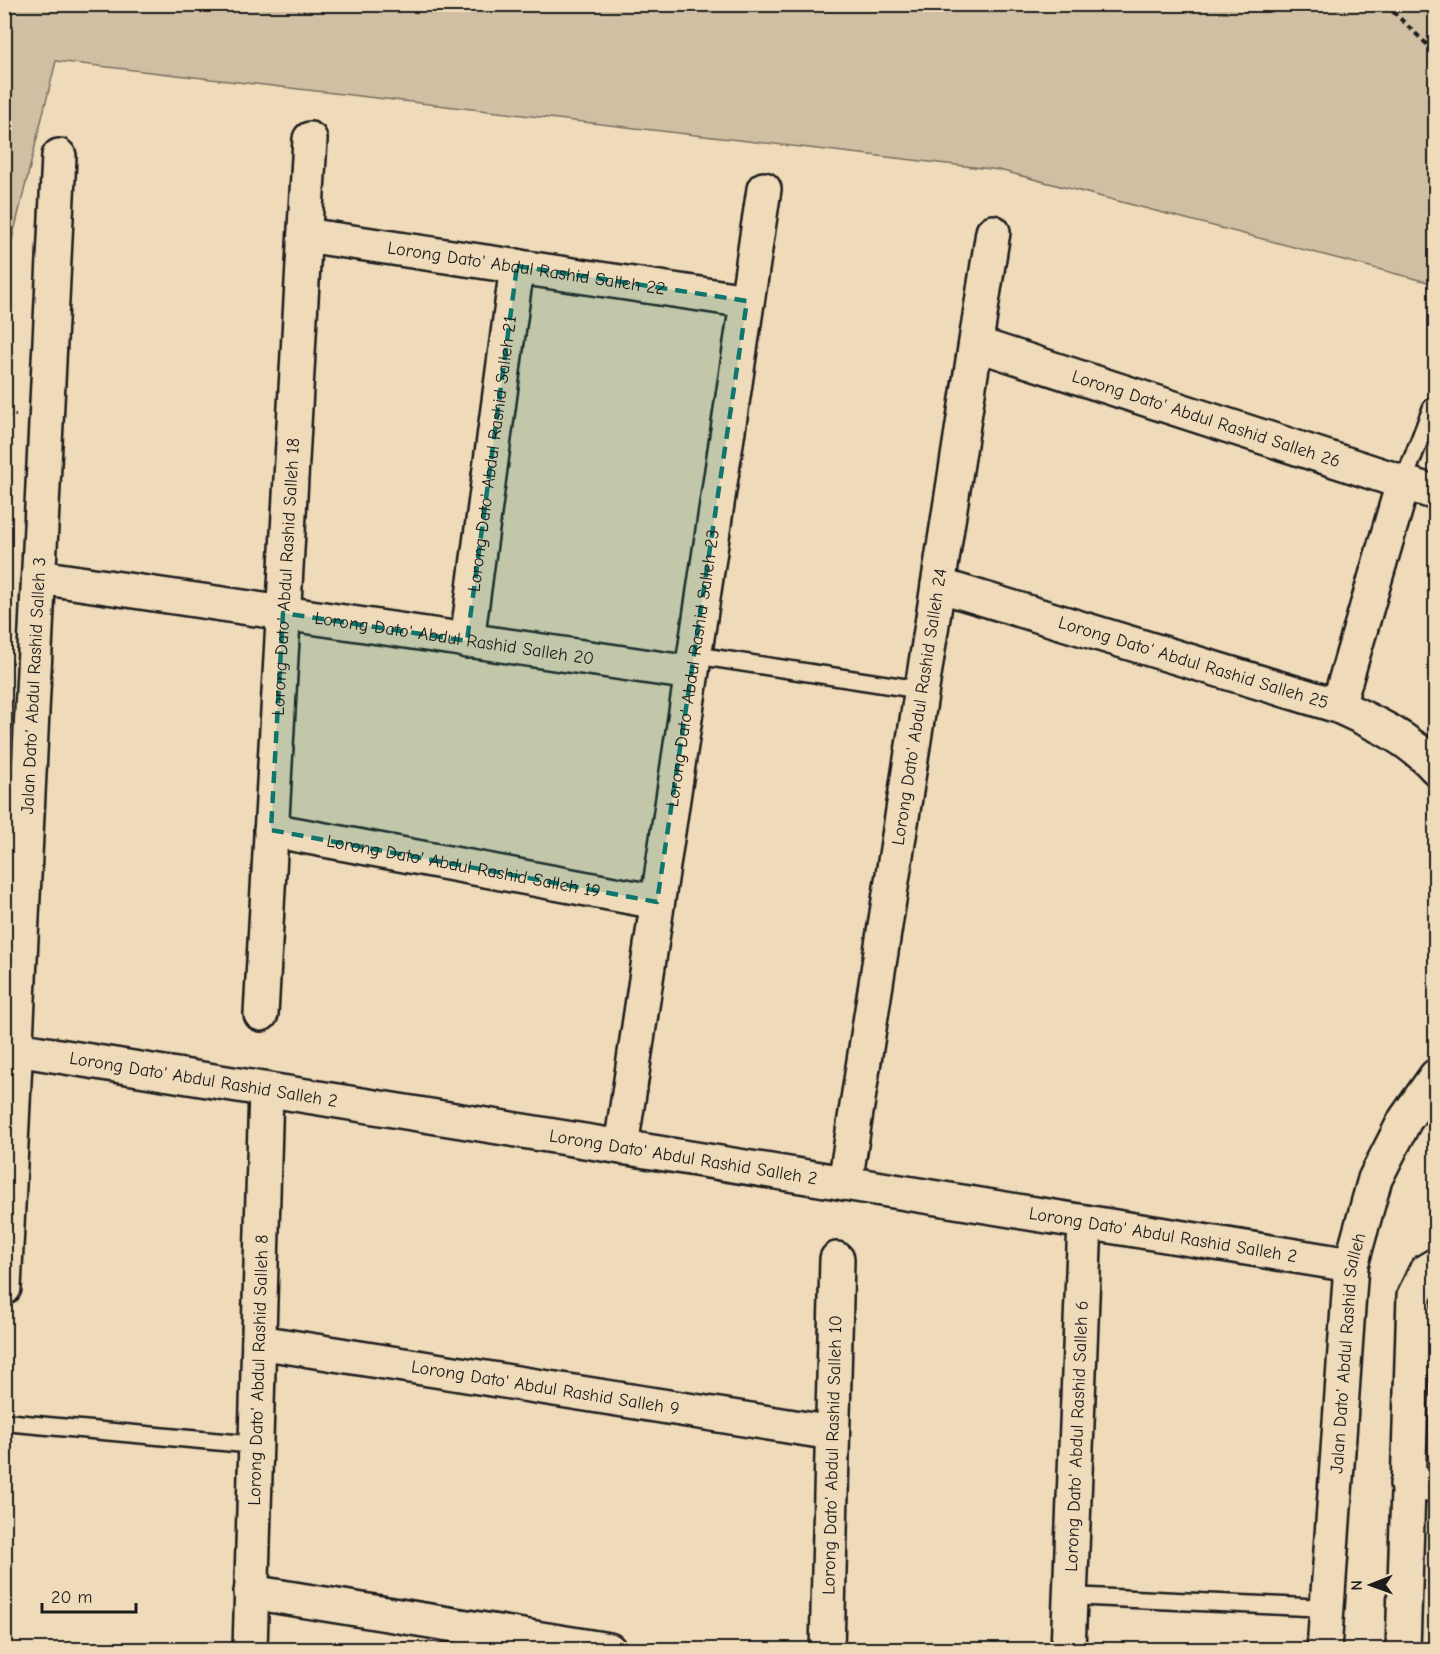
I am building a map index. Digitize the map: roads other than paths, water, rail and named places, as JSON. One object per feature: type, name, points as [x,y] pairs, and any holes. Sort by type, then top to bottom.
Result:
[{"type":"street","name":"Lorong Dato' Abdul Rashid Salleh 18","points":[[261,1014],[310,139]]},
{"type":"street","name":"Jalan Dato' Abdul Rashid Salleh 3","points":[[4,1288],[16,1049],[16,826],[39,577],[59,156]]},
{"type":"street","name":"Lorong Dato' Abdul Rashid Salleh 23","points":[[621,1147],[764,189]]},
{"type":"street","name":"Lorong Dato' Abdul Rashid Salleh 24","points":[[844,1183],[993,232]]},
{"type":"street","name":"Lorong Dato' Abdul Rashid Salleh 22","points":[[305,236],[747,301]]},
{"type":"street","name":"Lorong Dato' Abdul Rashid Salleh 21","points":[[467,640],[517,266]]},
{"type":"street","name":"Lorong Dato' Abdul Rashid Salleh 26","points":[[976,344],[1436,493]]},
{"type":"street","points":[[1338,706],[1403,483]]},
{"type":"street","name":"Lorong Dato' Abdul Rashid Salleh 20","points":[[39,577],[467,640],[693,664]]},
{"type":"street","name":"Lorong Dato' Abdul Rashid Salleh 25","points":[[938,585],[1338,706],[1381,726],[1408,742],[1436,768]]},
{"type":"street","name":"Lorong Dato' Abdul Rashid Salleh 19","points":[[272,830],[657,902]]},
{"type":"street","name":"Lorong Dato' Abdul Rashid Salleh 2","points":[[16,1049],[1351,1264]]},
{"type":"street","name":"Jalan Dato' Abdul Rashid Salleh","points":[[1324,1650],[1351,1264],[1375,1179],[1405,1120],[1436,1076]]},
{"type":"street","name":"Lorong Dato' Abdul Rashid Salleh 8","points":[[250,1650],[266,1089]]},
{"type":"street","name":"Lorong Dato' Abdul Rashid Salleh 6","points":[[1068,1650],[1085,1222]]},
{"type":"street","name":"Lorong Dato' Abdul Rashid Salleh 10","points":[[827,1650],[837,1259]]},
{"type":"street","points":[[1403,1650],[1421,1484],[1414,1296],[1426,1270],[1436,1265]]},
{"type":"street","name":"Lorong Dato' Abdul Rashid Salleh 9","points":[[259,1342],[832,1432]]},
{"type":"street","points":[[251,1592],[609,1650]]},
{"type":"lane","points":[[1403,483],[1432,407],[1436,406]]},
{"type":"lane","points":[[693,664],[922,690]]},
{"type":"lane","points":[[4,1422],[256,1445]]},
{"type":"lane","points":[[1070,1596],[1327,1608]]}]
